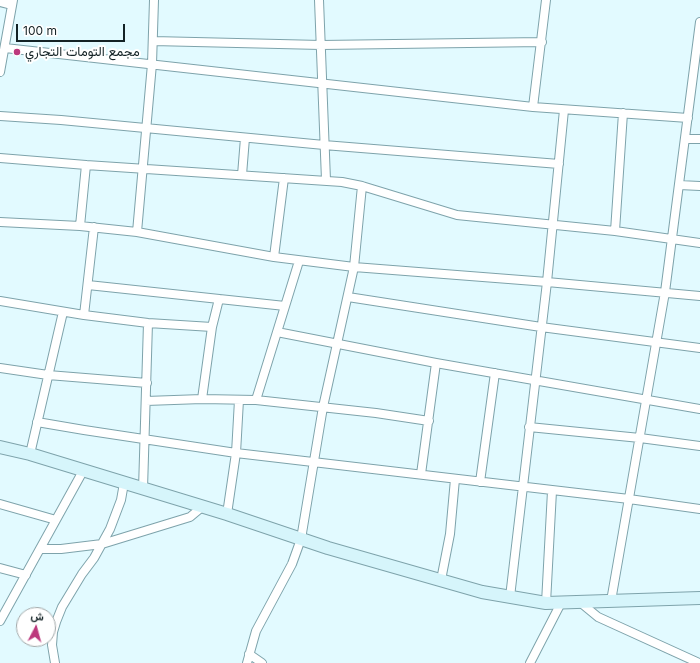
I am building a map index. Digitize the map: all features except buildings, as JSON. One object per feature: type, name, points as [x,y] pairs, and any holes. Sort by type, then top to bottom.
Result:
[{"type":"street","points":[[137,232],[152,64],[154,0]]},
{"type":"street","points":[[320,0],[326,180]]},
{"type":"street","points":[[533,107],[546,0]]},
{"type":"street","points":[[0,2],[13,3],[0,71]]},
{"type":"street","points":[[611,601],[647,399],[655,342],[665,292],[688,118],[697,73],[700,22]]},
{"type":"street","points":[[153,41],[321,45],[542,42]]},
{"type":"street","points":[[4,44],[152,64],[533,107],[688,118]]},
{"type":"street","points":[[510,597],[534,380],[547,282],[564,110]]},
{"type":"street","points":[[615,231],[623,113]]},
{"type":"street","points":[[0,116],[559,164]]},
{"type":"street","points":[[242,175],[245,138]]},
{"type":"street","points":[[685,139],[700,139]]},
{"type":"street","points":[[0,158],[143,169],[326,180],[362,186],[450,213],[553,226],[615,231],[700,243]]},
{"type":"street","points":[[80,226],[86,165]]},
{"type":"street","points":[[274,257],[284,178]]},
{"type":"street","points":[[679,185],[700,186]]},
{"type":"street","points":[[247,663],[256,631],[292,564],[301,539],[323,407],[354,267],[362,186]]},
{"type":"street","points":[[0,222],[94,227],[137,232],[274,257],[354,267],[700,296]]},
{"type":"street","points":[[84,315],[94,227]]},
{"type":"street","points":[[256,400],[299,261]]},
{"type":"street","points":[[88,285],[285,306]]},
{"type":"street","points":[[348,296],[541,327],[700,348]]},
{"type":"street","points":[[202,399],[212,327],[218,299]]},
{"type":"street","points":[[0,301],[62,312],[148,323],[212,327]]},
{"type":"street","points":[[30,454],[62,312]]},
{"type":"street","points":[[143,489],[148,323]]},
{"type":"street","points":[[277,332],[436,364],[700,409]]},
{"type":"street","points":[[421,474],[436,364]]},
{"type":"street","points":[[0,368],[48,375],[147,383]]},
{"type":"street","points":[[480,482],[495,373]]},
{"type":"street","points":[[146,401],[202,399],[256,400],[376,413],[428,421]]},
{"type":"street","points":[[227,514],[236,453],[239,400]]},
{"type":"street","points":[[37,422],[236,453],[629,499],[700,509]]},
{"type":"street","points":[[529,427],[640,438],[700,446]]},
{"type":"street","points":[[0,447],[30,454],[227,514],[301,539],[482,592],[546,603],[700,598]]},
{"type":"street","points":[[0,620],[83,471]]},
{"type":"street","points":[[441,580],[450,534],[455,479]]},
{"type":"street","points":[[55,663],[52,645],[53,632],[56,622],[62,607],[102,544],[116,514],[124,483]]},
{"type":"street","points":[[546,603],[552,491]]},
{"type":"street","points":[[0,504],[56,520]]},
{"type":"street","points":[[40,549],[102,544],[190,517],[202,507]]},
{"type":"street","points":[[0,568],[26,575]]},
{"type":"street","points":[[581,602],[598,617],[699,663]]},
{"type":"street","points":[[530,663],[561,603]]},
{"type":"street","points":[[249,654],[262,663]]},
{"type":"place","name":"مجمع التومات التجاري","points":[[17,52]]}]
